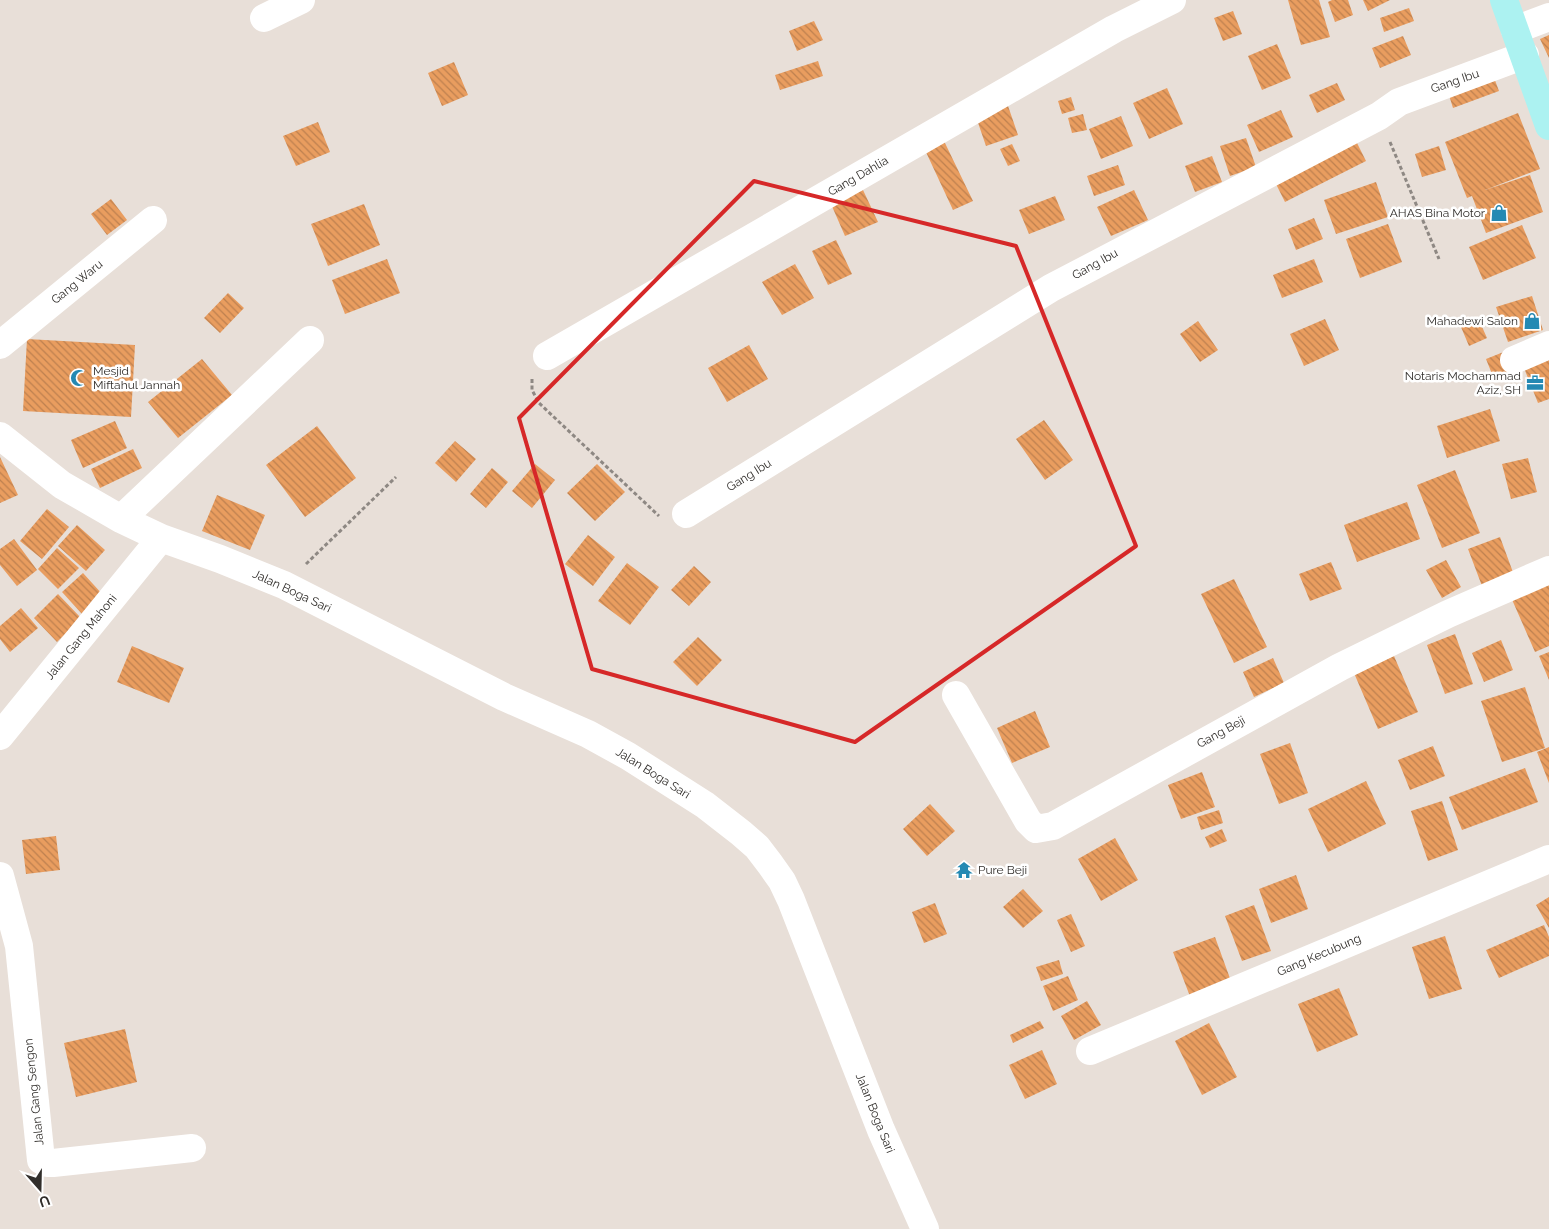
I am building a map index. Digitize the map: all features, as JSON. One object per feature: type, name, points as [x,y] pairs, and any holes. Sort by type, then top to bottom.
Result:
[{"type":"main road","points":[[1504,0],[1549,126]]},
{"type":"street","points":[[264,18],[302,0]]},
{"type":"street","name":"Gang Dahlia","points":[[546,356],[1114,29],[1172,0]]},
{"type":"street","name":"Gang Ibu","points":[[686,514],[1051,288],[1379,116],[1399,102],[1520,42],[1549,17]]},
{"type":"street","name":"Gang Waru","points":[[0,345],[153,220]]},
{"type":"street","points":[[121,519],[310,340]]},
{"type":"street","points":[[1514,360],[1549,345]]},
{"type":"street","name":"Jalan Boga Sari","points":[[0,436],[62,485],[121,519],[161,538],[284,585],[504,698],[588,734],[628,756],[705,805],[757,847],[778,876],[791,900],[881,1130],[925,1229]]},
{"type":"street","name":"Jalan Gang Mahoni","points":[[0,736],[161,538]]},
{"type":"street","name":"Gang Beji","points":[[956,695],[1028,821],[1036,829],[1052,826],[1355,659],[1448,614],[1549,570]]},
{"type":"street","name":"Gang Kecubung","points":[[1090,1051],[1549,859]]},
{"type":"street","name":"Jalan Gang Sengon","points":[[0,876],[19,946],[41,1160],[53,1163],[192,1148]]},
{"type":"path","points":[[1379,116],[1439,259]]},
{"type":"path","points":[[546,356],[536,366],[532,380],[532,390],[539,403],[656,515],[672,519],[686,514]]},
{"type":"path","points":[[284,585],[396,477]]},
{"type":"highlighted area","points":[[754,181],[1016,246],[1136,546],[855,742],[592,669],[519,418]]},
{"type":"building","points":[[1288,0],[1319,0],[1330,37],[1301,45]]},
{"type":"building","points":[[1332,0],[1348,0],[1353,15],[1335,22],[1328,2]]},
{"type":"building","points":[[1363,0],[1390,0],[1368,11]]},
{"type":"building","points":[[1409,8],[1414,21],[1384,32],[1380,18]]},
{"type":"building","points":[[1233,11],[1242,34],[1223,41],[1214,18]]},
{"type":"building","points":[[814,21],[823,40],[797,51],[789,31]]},
{"type":"building","points":[[1549,35],[1549,58],[1540,39]]},
{"type":"building","points":[[1403,36],[1411,55],[1380,68],[1372,48]]},
{"type":"building","points":[[1277,44],[1291,78],[1262,90],[1248,56]]},
{"type":"building","points":[[818,61],[823,76],[780,90],[775,75]]},
{"type":"building","points":[[454,62],[468,95],[442,106],[428,73]]},
{"type":"building","points":[[1493,75],[1499,91],[1453,108],[1448,92]]},
{"type":"building","points":[[1337,83],[1345,100],[1317,113],[1309,95]]},
{"type":"building","points":[[1167,88],[1183,124],[1149,139],[1133,103]]},
{"type":"building","points":[[1071,97],[1075,110],[1062,114],[1058,101]]},
{"type":"building","points":[[1007,103],[1018,135],[986,146],[975,114]]},
{"type":"building","points":[[1281,110],[1293,137],[1259,152],[1247,125]]},
{"type":"building","points":[[1518,113],[1540,169],[1485,190],[1530,175],[1543,212],[1486,233],[1472,196],[1467,198],[1445,142]]},
{"type":"building","points":[[1083,114],[1087,130],[1072,133],[1068,118]]},
{"type":"building","points":[[1121,116],[1133,146],[1101,159],[1089,129]]},
{"type":"building","points":[[318,122],[330,152],[296,166],[283,136]]},
{"type":"building","points":[[1352,133],[1366,161],[1285,202],[1271,174]]},
{"type":"building","points":[[1246,138],[1256,167],[1230,176],[1220,146]]},
{"type":"building","points":[[944,141],[973,201],[953,210],[925,150]]},
{"type":"building","points":[[1012,144],[1020,161],[1008,166],[1000,149]]},
{"type":"building","points":[[1439,146],[1446,170],[1422,177],[1415,154]]},
{"type":"building","points":[[1212,156],[1222,182],[1195,192],[1185,166]]},
{"type":"building","points":[[1118,165],[1125,185],[1094,196],[1087,176]]},
{"type":"building","points":[[1376,182],[1388,217],[1336,234],[1324,200]]},
{"type":"building","points":[[863,190],[878,222],[845,236],[831,204]]},
{"type":"building","points":[[1134,190],[1148,220],[1111,236],[1097,207]]},
{"type":"building","points":[[1055,196],[1065,220],[1029,234],[1019,210]]},
{"type":"building","points":[[111,199],[127,220],[107,235],[91,214]]},
{"type":"building","points":[[364,204],[380,245],[328,266],[311,224]]},
{"type":"building","points":[[1314,218],[1323,239],[1296,250],[1288,229]]},
{"type":"building","points":[[1388,224],[1402,262],[1360,278],[1346,239]]},
{"type":"building","points":[[1522,225],[1536,258],[1483,280],[1469,247]]},
{"type":"building","points":[[836,240],[852,274],[828,285],[812,251]]},
{"type":"building","points":[[387,259],[400,293],[345,314],[332,280]]},
{"type":"building","points":[[1314,259],[1323,282],[1282,298],[1273,275]]},
{"type":"building","points":[[795,264],[814,298],[782,315],[762,282]]},
{"type":"building","points":[[228,293],[244,308],[220,333],[204,318]]},
{"type":"building","points":[[1532,296],[1543,330],[1508,342],[1496,307]]},
{"type":"building","points":[[1325,319],[1339,350],[1304,366],[1290,334]]},
{"type":"building","points":[[1479,320],[1487,338],[1469,346],[1461,327]]},
{"type":"building","points":[[1198,321],[1218,350],[1200,362],[1180,334]]},
{"type":"building","name":"Mesjid Miftahul Jannah","points":[[27,339],[135,345],[131,417],[23,411]]},
{"type":"building","points":[[749,345],[768,379],[727,402],[708,368]]},
{"type":"building","points":[[1506,351],[1514,370],[1494,379],[1486,359]]},
{"type":"building","points":[[1549,358],[1549,399],[1538,403],[1524,368]]},
{"type":"building","points":[[202,359],[232,395],[178,438],[148,402]]},
{"type":"building","points":[[1490,409],[1500,441],[1447,458],[1437,426]]},
{"type":"building","points":[[1044,420],[1073,460],[1045,480],[1016,439]]},
{"type":"building","points":[[115,421],[127,448],[83,468],[71,440]]},
{"type":"building","points":[[317,426],[356,478],[305,517],[266,465]]},
{"type":"building","points":[[455,441],[476,459],[456,482],[435,463]]},
{"type":"building","points":[[133,449],[142,468],[100,488],[91,469]]},
{"type":"building","points":[[0,457],[18,495],[0,503]]},
{"type":"building","points":[[1528,458],[1537,492],[1511,499],[1502,464]]},
{"type":"building","points":[[535,464],[555,480],[532,508],[512,491]]},
{"type":"building","points":[[597,464],[625,492],[595,521],[567,493]]},
{"type":"building","points":[[492,468],[508,482],[486,508],[470,494]]},
{"type":"building","points":[[1455,470],[1480,533],[1442,548],[1417,485]]},
{"type":"building","points":[[217,495],[265,515],[250,550],[202,531]]},
{"type":"building","points":[[1407,502],[1420,539],[1357,562],[1344,525]]},
{"type":"building","points":[[47,509],[69,527],[42,559],[20,541]]},
{"type":"building","points":[[77,525],[105,550],[86,571],[58,546]]},
{"type":"building","points":[[588,535],[615,557],[593,586],[565,564]]},
{"type":"building","points":[[1500,537],[1514,575],[1482,586],[1468,549]]},
{"type":"building","points":[[14,539],[37,570],[17,586],[0,565],[0,549]]},
{"type":"building","points":[[57,548],[79,568],[58,589],[38,569]]},
{"type":"building","points":[[1446,560],[1461,587],[1442,598],[1426,570]]},
{"type":"building","points":[[1331,562],[1342,589],[1310,601],[1299,574]]},
{"type":"building","points":[[627,563],[659,587],[630,625],[598,601]]},
{"type":"building","points":[[694,566],[711,582],[689,606],[671,590]]},
{"type":"building","points":[[83,573],[103,595],[82,614],[62,592]]},
{"type":"building","points":[[1234,579],[1267,647],[1234,663],[1201,594]]},
{"type":"building","points":[[1546,579],[1549,586],[1549,646],[1535,652],[1510,595]]},
{"type":"building","points":[[58,594],[81,618],[57,642],[34,618]]},
{"type":"building","points":[[21,608],[38,628],[10,652],[0,639],[0,626]]},
{"type":"building","points":[[1455,634],[1473,684],[1445,694],[1427,645]]},
{"type":"building","points":[[698,637],[722,660],[697,686],[673,662]]},
{"type":"building","points":[[1501,640],[1513,670],[1484,682],[1472,653]]},
{"type":"building","points":[[132,646],[184,668],[169,703],[117,682]]},
{"type":"building","points":[[1549,652],[1549,680],[1539,656]]},
{"type":"building","points":[[1394,656],[1418,712],[1378,729],[1354,673]]},
{"type":"building","points":[[1273,658],[1284,683],[1254,697],[1243,672]]},
{"type":"building","points":[[1525,687],[1545,748],[1502,762],[1481,701]]},
{"type":"building","points":[[1035,711],[1050,747],[1012,763],[997,728]]},
{"type":"building","points":[[1290,743],[1308,793],[1279,804],[1260,754]]},
{"type":"building","points":[[1433,746],[1445,776],[1410,790],[1398,760]]},
{"type":"building","points":[[1549,747],[1549,783],[1537,752]]},
{"type":"building","points":[[1525,768],[1538,802],[1462,830],[1449,797]]},
{"type":"building","points":[[1202,772],[1215,807],[1181,819],[1168,785]]},
{"type":"building","points":[[1366,781],[1386,824],[1328,852],[1308,809]]},
{"type":"building","points":[[1442,801],[1458,850],[1428,861],[1411,811]]},
{"type":"building","points":[[930,804],[955,831],[927,856],[903,829]]},
{"type":"building","points":[[1219,810],[1223,823],[1201,830],[1197,817]]},
{"type":"building","points":[[1222,829],[1227,841],[1210,848],[1205,837]]},
{"type":"building","points":[[56,836],[60,870],[26,874],[22,840]]},
{"type":"building","points":[[1115,838],[1138,880],[1101,901],[1078,859]]},
{"type":"building","points":[[1296,875],[1308,909],[1271,923],[1259,889]]},
{"type":"building","points":[[1023,889],[1043,911],[1023,928],[1003,907]]},
{"type":"building","points":[[1549,897],[1549,928],[1536,905]]},
{"type":"building","points":[[935,903],[947,934],[924,943],[912,912]]},
{"type":"building","points":[[1254,905],[1271,951],[1242,961],[1225,916]]},
{"type":"building","points":[[1071,914],[1085,946],[1071,952],[1057,920]]},
{"type":"building","points":[[1544,925],[1549,937],[1549,956],[1499,978],[1486,950]]},
{"type":"building","points":[[1445,936],[1462,989],[1429,999],[1412,947]]},
{"type":"building","points":[[1215,937],[1232,984],[1191,999],[1173,952]]},
{"type":"building","points":[[1059,960],[1063,974],[1041,981],[1036,967]]},
{"type":"building","points":[[1068,976],[1078,1000],[1053,1011],[1043,986]]},
{"type":"building","points":[[1339,988],[1358,1035],[1317,1052],[1298,1004]]},
{"type":"building","points":[[1087,1001],[1101,1025],[1074,1040],[1061,1016]]},
{"type":"building","points":[[1040,1021],[1044,1028],[1013,1043],[1010,1035]]},
{"type":"building","points":[[1209,1023],[1237,1077],[1202,1095],[1175,1041]]},
{"type":"building","points":[[125,1029],[137,1082],[76,1097],[64,1043]]},
{"type":"building","points":[[1042,1050],[1057,1084],[1025,1099],[1009,1065]]},
{"type":"place","name":"AHAS Bina Motor","points":[[1499,213]]},
{"type":"place","name":"Mahadewi Salon","points":[[1532,321]]},
{"type":"place","name":"Mesjid Miftahul Jannah","points":[[79,378]]},
{"type":"place","name":"Notaris Mochammad Aziz, SH","points":[[1535,383]]},
{"type":"place","name":"Pure Beji","points":[[964,870]]}]
